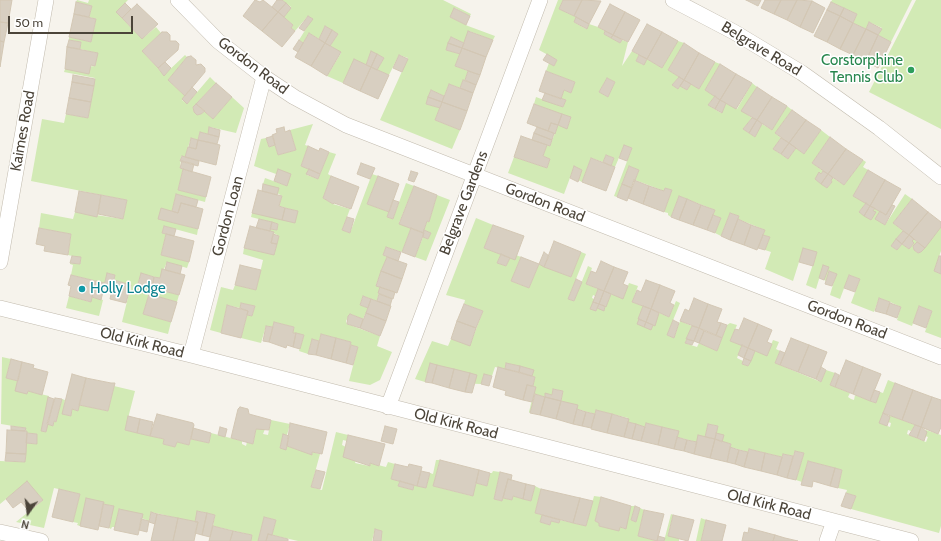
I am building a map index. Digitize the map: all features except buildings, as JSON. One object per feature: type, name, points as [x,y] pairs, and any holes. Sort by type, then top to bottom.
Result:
[{"type":"street","name":"Kaimes Road","points":[[0,262],[46,0]]},
{"type":"street","name":"Gordon Road","points":[[178,0],[218,41],[264,77],[294,97],[346,125],[941,357]]},
{"type":"street","name":"Belgrave Gardens","points":[[388,407],[540,0]]},
{"type":"street","name":"Belgrave Road","points":[[673,0],[746,38],[802,73],[879,128],[941,176]]},
{"type":"street","name":"Gordon Loan","points":[[191,355],[264,77]]},
{"type":"street","name":"Old Kirk Road","points":[[0,308],[191,355],[911,541]]},
{"type":"street","points":[[827,541],[834,521]]},
{"type":"street","points":[[0,532],[42,541]]},
{"type":"green space","points":[[77,0],[88,3],[89,0],[128,0],[116,12],[142,39],[156,27],[161,33],[142,51],[164,75],[185,55],[187,57],[168,80],[185,96],[182,100],[187,104],[210,77],[216,83],[193,107],[194,112],[197,115],[205,111],[213,119],[232,97],[244,108],[236,133],[210,127],[208,134],[200,132],[198,140],[191,138],[185,157],[181,156],[180,168],[183,169],[178,190],[206,197],[205,202],[176,194],[172,211],[159,219],[198,229],[197,235],[164,226],[162,233],[166,234],[161,255],[189,262],[187,268],[167,262],[160,278],[141,274],[138,284],[179,295],[177,302],[149,294],[143,314],[171,322],[168,334],[122,322],[131,285],[114,280],[115,275],[108,273],[105,283],[71,275],[73,265],[70,263],[80,264],[81,258],[68,255],[71,234],[39,228],[41,213],[73,219],[75,212],[123,219],[127,200],[31,181],[42,119],[64,123],[66,114],[88,118],[95,78],[64,72],[65,69],[95,66],[97,53],[80,49],[81,42],[69,40],[69,37],[91,42],[96,19],[89,17],[92,6],[76,2]]},
{"type":"green space","points":[[282,0],[443,0],[471,14],[470,16],[455,8],[450,17],[468,26],[495,36],[493,40],[469,31],[464,43],[451,37],[446,50],[460,54],[455,66],[468,71],[465,80],[463,80],[460,88],[449,84],[444,96],[431,90],[426,104],[440,108],[435,120],[460,130],[452,149],[380,120],[408,58],[399,55],[389,75],[377,70],[384,58],[371,52],[366,65],[354,60],[343,83],[327,76],[341,53],[330,46],[338,34],[325,26],[319,39],[309,33],[303,43],[299,40],[312,19],[308,16],[295,31],[291,28],[293,25],[284,17],[291,7]]},
{"type":"green space","points":[[558,0],[563,0],[559,9],[576,17],[574,22],[586,29],[589,24],[598,27],[605,31],[604,34],[620,43],[622,40],[628,42],[622,66],[632,51],[639,55],[636,61],[643,65],[647,59],[662,68],[678,41],[684,43],[668,70],[679,77],[672,85],[678,89],[680,86],[687,90],[691,84],[699,89],[715,62],[720,64],[705,90],[715,96],[708,105],[721,113],[726,103],[737,109],[752,83],[757,87],[742,110],[752,118],[743,129],[755,137],[762,124],[772,130],[787,106],[792,110],[775,133],[781,138],[773,149],[788,159],[796,148],[804,154],[821,130],[830,137],[812,163],[823,171],[821,174],[819,173],[815,179],[827,188],[832,182],[831,180],[833,178],[844,185],[863,160],[866,162],[863,167],[868,170],[853,196],[866,203],[859,212],[871,220],[875,212],[873,211],[875,208],[880,211],[876,219],[885,225],[905,194],[912,199],[893,223],[903,231],[891,246],[897,250],[902,244],[909,249],[914,243],[912,241],[914,239],[917,242],[913,246],[914,250],[918,253],[921,252],[941,227],[941,251],[934,271],[941,274],[941,338],[925,332],[932,311],[919,306],[912,326],[897,320],[901,307],[890,302],[879,298],[874,312],[851,303],[860,279],[849,275],[840,299],[830,295],[836,274],[829,271],[826,281],[824,280],[828,267],[823,266],[816,289],[806,285],[817,252],[799,262],[793,281],[765,269],[771,252],[765,250],[770,237],[763,235],[765,230],[738,219],[739,216],[730,213],[721,236],[715,233],[721,218],[713,215],[715,210],[679,196],[671,217],[668,213],[664,212],[672,190],[665,188],[664,191],[635,180],[639,170],[629,166],[617,197],[614,196],[632,148],[624,146],[615,167],[611,166],[614,158],[606,155],[603,162],[591,158],[582,182],[578,180],[582,170],[574,167],[564,194],[508,173],[514,157],[547,168],[550,159],[543,156],[547,145],[550,146],[558,125],[567,128],[571,118],[534,104],[536,97],[563,107],[566,100],[561,99],[564,90],[571,93],[575,82],[546,71],[549,63],[554,66],[557,60],[539,50]],"holes":[[[607,78],[615,82],[608,97],[599,92]]]},
{"type":"green space","points":[[832,0],[912,0],[891,42],[878,35],[882,28],[869,22],[866,29],[853,23],[857,14],[831,2]]},
{"type":"green space","name":"Corstorphine Tennis Club","points":[[916,0],[941,0],[941,129],[869,92]]},
{"type":"green space","points":[[313,124],[305,145],[308,146],[301,166],[309,169],[307,175],[318,179],[329,152],[336,154],[328,174],[331,176],[323,198],[333,204],[350,209],[342,230],[350,233],[372,174],[378,176],[367,204],[389,212],[387,217],[393,219],[406,183],[414,186],[399,223],[411,228],[402,252],[386,247],[383,255],[387,257],[376,285],[380,287],[377,301],[363,296],[360,305],[368,308],[363,319],[350,314],[346,321],[347,324],[380,336],[377,346],[392,352],[380,380],[370,385],[349,381],[358,347],[351,345],[351,342],[321,334],[319,341],[312,339],[308,354],[299,351],[304,335],[293,333],[294,327],[274,322],[273,327],[266,326],[261,343],[241,338],[247,315],[252,316],[255,306],[241,303],[240,308],[227,305],[221,333],[210,330],[221,287],[233,290],[235,285],[256,290],[263,260],[243,254],[244,248],[274,254],[279,236],[270,231],[270,229],[277,230],[278,224],[251,217],[252,213],[297,211],[279,206],[282,196],[263,184],[265,178],[287,186],[276,174],[254,166],[261,139],[266,138],[269,147],[275,145],[278,155],[296,150],[290,130]]},
{"type":"green space","points":[[437,195],[450,200],[426,261],[415,257],[423,237],[428,239],[431,233],[424,230],[427,221],[429,222]]},
{"type":"green space","points":[[476,218],[493,225],[484,248],[501,254],[497,263],[506,266],[510,258],[516,255],[521,257],[511,281],[529,288],[539,264],[571,277],[581,252],[586,254],[568,299],[574,301],[588,266],[592,268],[586,284],[598,289],[595,296],[593,295],[592,298],[594,299],[596,311],[597,308],[604,310],[611,294],[623,298],[629,283],[638,286],[632,302],[643,306],[638,324],[651,329],[659,313],[669,317],[676,301],[680,303],[667,335],[674,338],[680,321],[692,326],[685,343],[697,347],[699,343],[717,351],[727,325],[730,323],[737,325],[730,341],[742,345],[737,358],[743,361],[742,364],[748,366],[755,351],[767,355],[773,340],[779,342],[776,349],[780,351],[775,363],[821,382],[826,370],[835,373],[830,385],[850,393],[848,397],[851,399],[854,400],[855,395],[876,403],[880,392],[883,393],[888,380],[895,383],[880,423],[890,427],[891,423],[888,422],[889,415],[915,425],[911,431],[908,430],[907,434],[926,442],[928,437],[925,436],[926,430],[941,435],[941,526],[939,533],[851,509],[856,496],[846,493],[847,490],[838,488],[842,470],[808,461],[802,482],[796,480],[804,453],[795,451],[793,456],[783,454],[782,457],[749,449],[748,452],[730,447],[731,444],[722,442],[716,433],[718,426],[708,424],[705,437],[696,442],[677,437],[678,431],[646,423],[645,427],[628,422],[628,418],[596,410],[595,414],[577,409],[561,401],[563,391],[553,389],[552,395],[545,394],[545,397],[535,394],[530,413],[535,387],[533,386],[535,377],[532,376],[533,370],[506,363],[505,369],[495,367],[492,376],[484,375],[481,384],[425,382],[415,379],[432,341],[448,346],[451,339],[470,345],[483,311],[464,304],[465,300],[446,295]]},
{"type":"green space","points":[[69,296],[90,302],[92,297],[103,300],[99,316],[66,308]]},
{"type":"green space","points":[[2,357],[11,359],[6,378],[18,381],[27,394],[28,391],[49,396],[42,431],[46,432],[47,424],[53,426],[54,421],[56,422],[62,399],[65,400],[63,414],[71,416],[72,409],[78,411],[79,405],[108,411],[114,386],[135,391],[125,430],[164,439],[163,444],[175,447],[177,442],[189,445],[191,439],[209,443],[211,433],[242,441],[242,444],[246,446],[247,442],[253,444],[256,429],[265,429],[263,434],[268,435],[271,420],[290,424],[287,435],[283,435],[280,448],[286,449],[287,446],[311,454],[312,452],[320,454],[311,487],[322,490],[336,432],[348,435],[347,441],[343,440],[342,445],[346,447],[356,460],[355,463],[369,466],[370,463],[386,467],[388,462],[395,464],[391,479],[400,481],[398,486],[413,490],[414,485],[426,488],[430,473],[433,474],[436,460],[440,460],[433,486],[472,496],[476,483],[487,486],[490,473],[493,471],[500,472],[494,499],[502,501],[503,498],[512,500],[513,496],[531,501],[535,486],[541,489],[535,513],[542,515],[540,522],[550,525],[551,521],[559,523],[560,520],[586,526],[594,496],[601,497],[595,521],[599,523],[599,526],[618,530],[620,527],[625,529],[631,506],[635,506],[631,520],[636,522],[640,508],[644,510],[638,536],[657,541],[381,541],[382,531],[375,529],[372,541],[298,541],[272,535],[276,520],[264,517],[258,541],[251,541],[252,535],[213,526],[215,515],[198,511],[195,522],[151,512],[149,521],[119,509],[115,527],[112,527],[111,529],[109,528],[113,506],[103,504],[80,526],[77,525],[78,523],[73,522],[80,494],[54,488],[44,528],[16,522],[43,500],[27,482],[0,504],[0,461],[25,462],[26,443],[36,444],[37,434],[27,433],[25,428],[1,424]]},
{"type":"green space","points":[[671,514],[673,515],[668,535],[679,538],[679,541],[664,541]]},
{"type":"green space","points":[[701,518],[706,520],[702,541],[696,541]]},
{"type":"place","name":"Corstorphine Tennis Club","points":[[911,70]]},
{"type":"place","name":"Holly Lodge","points":[[82,289]]}]
